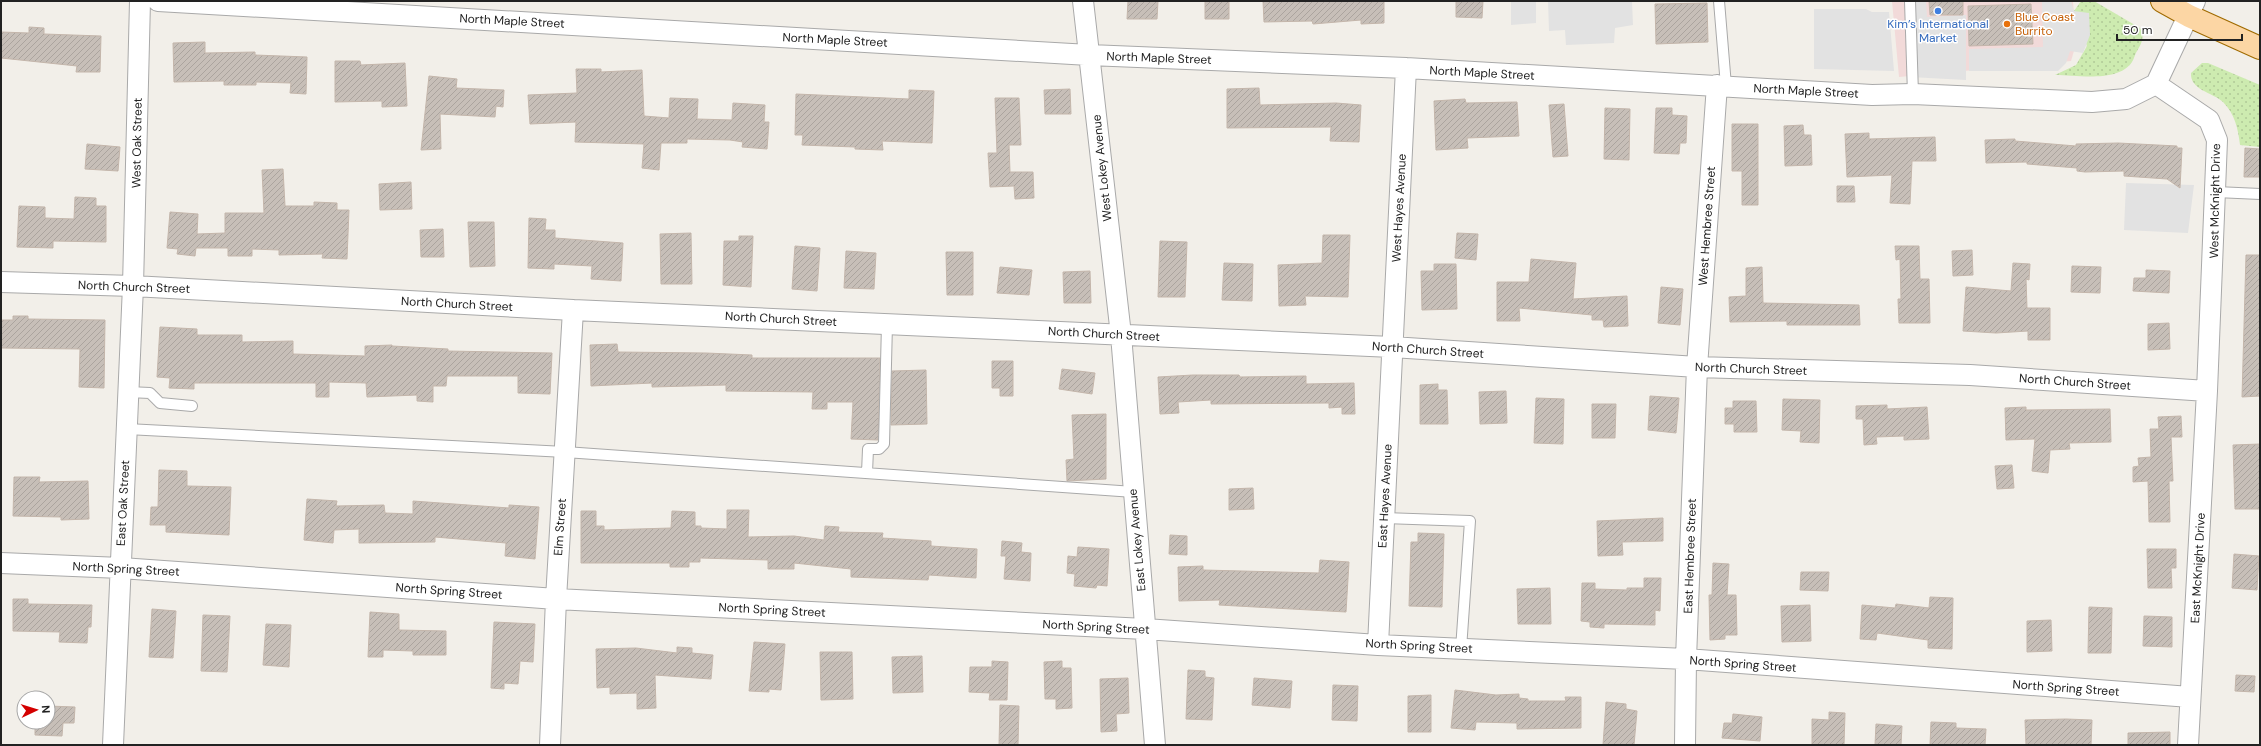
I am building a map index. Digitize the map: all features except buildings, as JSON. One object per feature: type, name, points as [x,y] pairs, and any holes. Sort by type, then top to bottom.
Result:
[{"type":"main road","points":[[2162,1],[2192,9],[2260,48]]},
{"type":"street","name":"West Oak Street","points":[[133,286],[140,1]]},
{"type":"street","name":"North Maple Street","points":[[158,1],[242,3],[1089,56],[1406,68],[1872,94],[1913,94],[2092,102],[2126,99],[2156,84]]},
{"type":"street","name":"West Lokey Avenue","points":[[1084,1],[1121,335]]},
{"type":"street","points":[[2156,84],[2192,9]]},
{"type":"street","name":"West Hayes Avenue","points":[[1392,348],[1406,68]]},
{"type":"street","name":"West McKnight Drive","points":[[2156,84],[2209,120],[2217,140],[2208,391]]},
{"type":"street","name":"West Hembree Street","points":[[1697,368],[1721,86]]},
{"type":"street","name":"North Church Street","points":[[1,282],[133,286],[574,310],[1392,348],[1697,368],[1970,375],[2208,391]]},
{"type":"street","name":"East Oak Street","points":[[113,745],[133,286]]},
{"type":"street","name":"Elm Street","points":[[550,745],[556,598],[574,310]]},
{"type":"street","name":"East Lokey Avenue","points":[[1121,335],[1155,745]]},
{"type":"street","name":"East Hayes Avenue","points":[[1378,645],[1392,348]]},
{"type":"street","name":"East Hembree Street","points":[[1685,745],[1686,659],[1697,368]]},
{"type":"street","name":"East McKnight Drive","points":[[2188,745],[2208,391]]},
{"type":"street","name":"North Spring Street","points":[[1,563],[121,568],[556,598],[1145,629],[1378,645],[1686,659],[2190,697]]},
{"type":"lane","points":[[1719,1],[1721,86]]},
{"type":"lane","points":[[1910,1],[1913,94]]},
{"type":"lane","points":[[2216,192],[2260,194]]},
{"type":"lane","points":[[867,473],[868,449],[879,449],[884,444],[888,324]]},
{"type":"lane","points":[[128,392],[150,393],[160,403],[192,406]]},
{"type":"lane","points":[[127,429],[565,452],[1134,492]]},
{"type":"lane","points":[[1384,518],[1470,521],[1461,649]]},
{"type":"shaded area","points":[[1511,1],[1536,1],[1536,23],[1511,25]]},
{"type":"shaded area","points":[[1548,1],[1632,1],[1633,25],[1615,28],[1614,43],[1566,45],[1565,30],[1549,31]]},
{"type":"shaded area","points":[[1892,1],[2073,1],[2076,44],[2071,61],[1899,77]]},
{"type":"shaded area","points":[[1910,1],[1926,1],[1927,17],[1966,15],[1966,80],[1910,77]]},
{"type":"shaded area","points":[[2042,1],[2071,1],[2074,11],[2089,13],[2090,35],[2083,53],[2070,51],[2066,63],[2058,71],[1969,71],[1969,49],[2043,47]]},
{"type":"shaded area","points":[[1814,9],[1866,9],[1872,12],[1889,12],[1894,71],[1814,69]]},
{"type":"shaded area","points":[[2126,183],[2194,185],[2188,233],[2124,230]]},
{"type":"green space","points":[[2081,1],[2094,1],[2140,28],[2142,31],[2143,37],[2141,42],[2132,62],[2126,69],[2117,73],[2096,76],[2055,75],[2076,65],[2087,46],[2074,11]]},
{"type":"green space","points":[[2202,63],[2208,63],[2260,85],[2260,147],[2240,145],[2235,122],[2227,107],[2223,102],[2202,90],[2194,83],[2191,73]]},
{"type":"place","name":"Kim’s International Market","points":[[1938,11]]},
{"type":"place","name":"Blue Coast Burrito","points":[[2007,24]]}]
